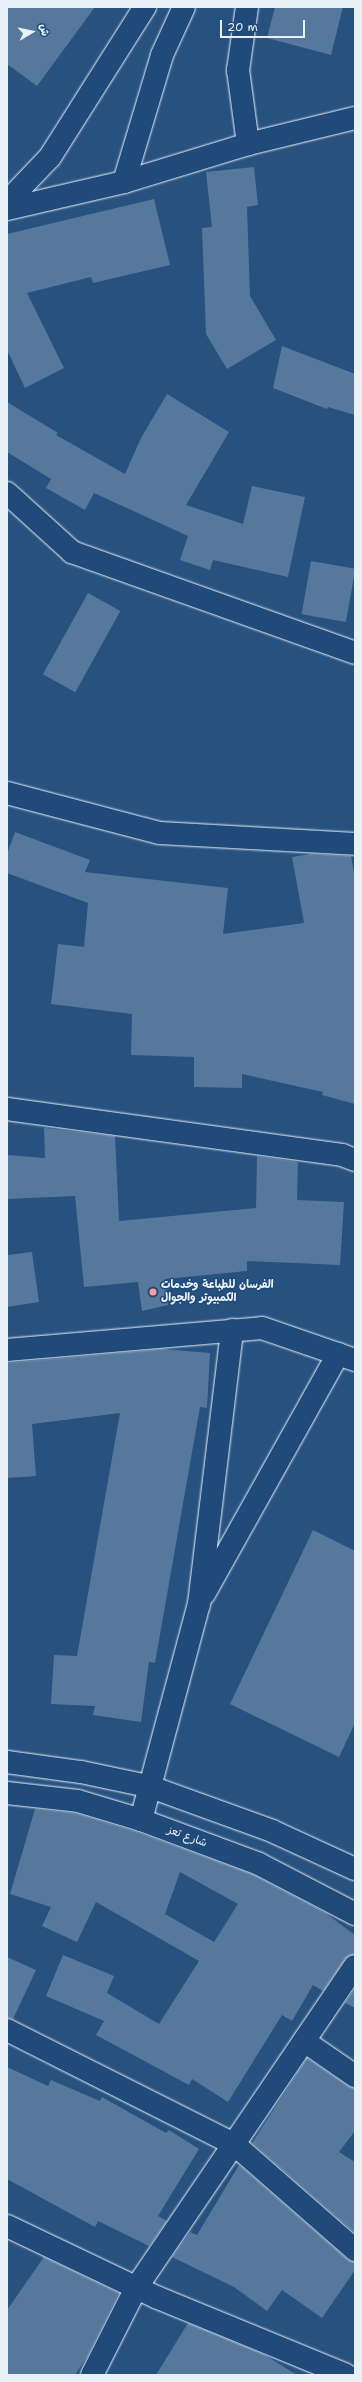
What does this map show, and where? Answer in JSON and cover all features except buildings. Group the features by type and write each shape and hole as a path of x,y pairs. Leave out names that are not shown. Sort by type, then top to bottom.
{"street":[{"path":"7,202 50,157 145,7"},
{"path":"124,182 162,55 184,7"},
{"path":"247,7 238,70 248,144"},
{"path":"7,209 124,182 248,144 355,118"},
{"path":"7,493 72,552 355,653"},
{"path":"7,793 160,833 355,844"},
{"path":"7,1109 342,1156 355,1160"},
{"path":"7,1350 262,1328 347,1357 199,1604"},
{"path":"141,1820 148,1786 199,1604 232,1330"},
{"path":"7,1762 81,1772 148,1786 272,1831 355,1869"},
{"name":"شارع تعز","path":"7,1793 78,1801 141,1820 259,1864 355,1914"},
{"path":"92,2375 136,2288 355,1966"},
{"path":"7,2030 234,2144 355,2250"},
{"path":"304,2041 355,2076"},
{"path":"7,2226 136,2288 346,2375"}],"place":[{"name":"الفرسان للطباعة وخدمات الكمبيوتر والجوال","path":"153,1292"}]}
